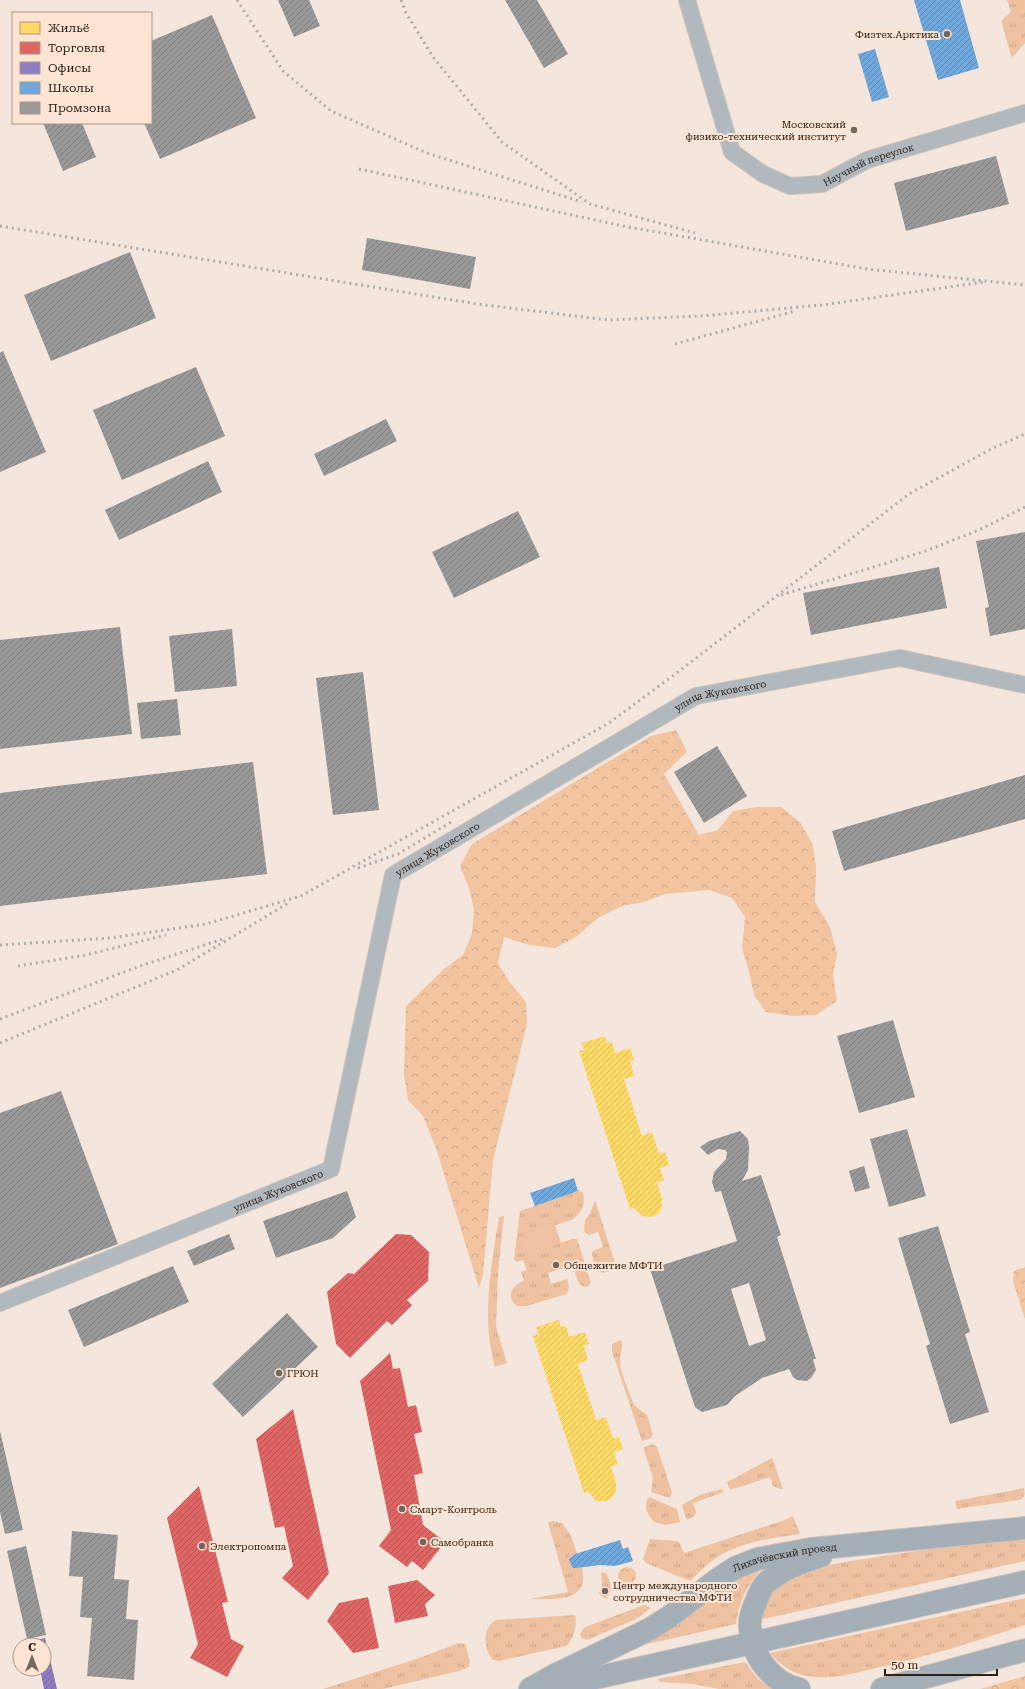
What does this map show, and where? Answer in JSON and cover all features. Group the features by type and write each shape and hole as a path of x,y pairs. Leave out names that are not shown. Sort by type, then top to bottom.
{"main road":[{"name":"Лихачёвский проезд","path":"530,1689 553,1676 650,1629 736,1568 757,1559 784,1553 1025,1528"},
{"path":"799,1689 777,1678 764,1666 752,1643 750,1628 751,1613 757,1597 765,1584 782,1572 804,1562 855,1545"},
{"path":"546,1689 1025,1582"},
{"path":"986,1660 1025,1640"},
{"path":"882,1689 1025,1650"}],"street":[{"name":"Научный переулок","path":"687,0 732,152 763,174 790,186 822,184 867,160 1025,113"},
{"name":"улица Жуковского","path":"0,1303 331,1168 393,875 696,696 900,658 1025,685"}],"green space":[{"path":"1007,0 1025,0 1025,43 1013,57 1011,56 1002,24 1002,20 1011,12"},
{"path":"676,730 687,752 664,774 699,835 718,830 733,811 757,807 781,807 800,822 813,845 816,867 815,902 830,927 837,954 833,975 837,1001 816,1015 792,1016 766,1012 754,995 742,948 745,917 732,898 709,890 665,894 644,902 622,906 598,918 576,937 555,948 529,945 504,937 498,963 510,983 526,1002 527,1024 493,1160 483,1275 479,1288 436,1148 423,1116 408,1100 404,1075 406,1006 444,969 463,955 472,934 474,910 469,888 460,866 472,844 651,736"},
{"path":"578,1190 583,1193 584,1201 582,1209 575,1218 524,1236 530,1253 572,1239 577,1239 591,1283 587,1287 581,1285 577,1279 573,1265 548,1273 551,1284 567,1279 569,1287 567,1294 526,1306 517,1306 513,1303 511,1295 513,1288 524,1281 521,1272 527,1270 523,1260 517,1262 514,1260 520,1211"},
{"path":"595,1200 617,1269 603,1273 596,1270 592,1255 593,1251 603,1247 598,1232 588,1235 584,1231 585,1220 590,1213"},
{"path":"504,1216 498,1272 496,1327 507,1363 495,1367 489,1330 489,1292 499,1217"},
{"path":"555,1225 561,1243 530,1253 524,1236"},
{"path":"1025,1267 1025,1319 1013,1281 1014,1271"},
{"path":"621,1340 620,1365 624,1380 634,1405 647,1415 653,1434 651,1438 642,1441 612,1351 612,1344"},
{"path":"653,1444 657,1447 672,1492 670,1498 651,1492 653,1478 643,1447"},
{"path":"772,1458 783,1489 773,1486 770,1477 730,1490 727,1482"},
{"path":"1024,1488 1024,1496 1018,1500 957,1509 955,1501"},
{"path":"722,1489 724,1492 693,1503 696,1512 695,1516 687,1520 682,1506 683,1504 702,1494"},
{"path":"649,1497 677,1509 680,1522 665,1525 654,1522 646,1507"},
{"path":"793,1516 800,1534 778,1537 735,1548 713,1560 690,1581 646,1563 643,1559 650,1539 677,1541 680,1543 684,1553 785,1520"},
{"path":"553,1521 562,1523 571,1536 577,1553 571,1556 570,1563 573,1568 582,1568 583,1579 581,1588 568,1597 530,1599 568,1592 548,1523"},
{"path":"1025,1535 1025,1561 763,1619 768,1600 775,1590 785,1581 812,1569 848,1561"},
{"path":"765,1566 753,1579 745,1592 736,1624 639,1646 723,1584"},
{"path":"627,1567 633,1570 636,1576 633,1582 627,1585 621,1582 618,1576 621,1570"},
{"path":"601,1572 606,1573 611,1587 610,1593 605,1599 599,1593 602,1586"},
{"path":"1025,1598 1025,1625 930,1655 857,1673 824,1677 802,1675 787,1668 770,1653"},
{"path":"644,1605 651,1608 636,1619 587,1640 581,1638 580,1633 585,1627"},
{"path":"575,1615 576,1623 574,1632 571,1641 566,1646 499,1661 493,1660 487,1650 486,1633 491,1624 496,1620"},
{"path":"459,1643 465,1644 470,1661 469,1667 459,1671 383,1689 323,1689 422,1657"},
{"path":"745,1662 758,1679 772,1689 719,1689 693,1684 660,1682 658,1679"},
{"path":"1025,1676 1025,1689 980,1689"}],"building: Жильё":[{"path":"605,1036 607,1043 612,1042 615,1053 630,1048 634,1060 630,1061 634,1076 624,1079 642,1136 652,1132 659,1154 665,1152 669,1165 660,1168 664,1180 657,1183 662,1199 662,1206 659,1213 653,1217 642,1216 634,1208 630,1209 579,1051 584,1050 582,1043"},
{"path":"559,1320 561,1327 566,1326 569,1337 585,1332 589,1344 584,1346 588,1360 578,1364 596,1420 606,1417 613,1438 619,1437 623,1449 614,1452 618,1464 611,1467 616,1483 616,1490 613,1497 607,1501 596,1501 589,1492 584,1493 533,1336 539,1334 536,1327"}],"building: Торговля":[{"path":"396,1234 411,1235 429,1252 428,1281 407,1300 412,1305 392,1325 387,1321 350,1358 336,1344 327,1292 348,1273 354,1274"},
{"path":"390,1353 393,1369 400,1368 408,1407 416,1405 422,1432 414,1434 423,1473 414,1475 423,1525 445,1542 423,1570 412,1561 407,1567 379,1546 391,1530 360,1381"},
{"path":"293,1409 329,1573 308,1600 282,1578 293,1566 284,1526 275,1528 256,1439"},
{"path":"199,1486 228,1602 222,1603 231,1639 244,1646 227,1677 190,1658 198,1644 167,1518"},
{"path":"417,1580 435,1595 425,1604 428,1616 395,1623 388,1586"},
{"path":"368,1597 379,1648 353,1653 327,1621 339,1603"}],"building: Офисы":[{"path":"52,1668 57,1689 44,1689 42,1677 52,1677"}],"building: Школы":[{"name":"Физтех.Арктика","path":"914,0 960,0 979,68 938,80"},
{"path":"875,49 889,97 872,102 858,54"},
{"path":"574,1178 578,1191 535,1206 530,1193"},
{"path":"620,1540 623,1549 628,1547 633,1561 615,1566 600,1565 577,1568 573,1568 570,1563 569,1559 575,1554"}],"building: Промзона":[{"path":"278,0 309,0 320,26 294,37"},
{"path":"505,0 537,0 568,54 544,68"},
{"path":"212,15 256,118 160,159 144,124 152,124 152,41"},
{"path":"43,124 82,124 96,157 63,171"},
{"path":"996,156 1009,204 906,231 894,183"},
{"path":"367,238 476,257 470,289 362,270"},
{"path":"130,252 156,318 51,361 24,295"},
{"path":"3,351 46,452 0,472 0,353"},
{"path":"196,367 225,436 122,480 93,410"},
{"path":"386,419 397,441 324,476 314,454"},
{"path":"208,461 222,492 119,540 105,510"},
{"path":"518,511 540,557 454,598 432,552"},
{"path":"1025,532 1025,629 990,636 985,608 989,607 976,541"},
{"path":"939,567 947,608 811,635 803,593"},
{"path":"120,627 132,734 0,749 0,640"},
{"path":"232,629 237,686 175,692 169,636"},
{"path":"363,672 379,810 333,815 316,678"},
{"path":"177,699 181,735 141,739 137,703"},
{"path":"717,746 747,796 704,823 674,772"},
{"path":"253,762 267,874 0,906 0,793"},
{"path":"1025,775 1025,819 844,871 832,831"},
{"path":"893,1020 915,1097 859,1113 837,1036"},
{"path":"61,1091 118,1244 0,1288 0,1113"},
{"path":"907,1129 926,1196 889,1207 870,1139"},
{"path":"740,1131 748,1139 748,1170 742,1181 761,1175 781,1235 777,1237 816,1359 813,1359 816,1370 807,1381 797,1380 793,1377 789,1369 762,1378 735,1396 727,1405 702,1412 695,1407 650,1269 737,1241 721,1191 715,1192 712,1182 714,1172 726,1159 727,1152 725,1150 718,1149 708,1155 700,1147 709,1141","holes":["749,1283 766,1340 749,1346 731,1289"]},
{"path":"864,1166 870,1188 855,1192 849,1171"},
{"path":"347,1191 356,1217 333,1238 276,1258 263,1221"},
{"path":"938,1226 970,1332 965,1334 989,1412 950,1424 926,1346 930,1344 898,1238"},
{"path":"229,1234 235,1249 194,1266 187,1251"},
{"path":"173,1266 189,1302 84,1347 68,1310"},
{"path":"287,1313 318,1347 243,1417 212,1384"},
{"path":"0,1431 23,1530 5,1534 0,1512"},
{"path":"72,1531 118,1535 114,1579 129,1580 126,1619 138,1620 134,1680 87,1676 92,1618 80,1617 83,1577 69,1576"},
{"path":"26,1546 46,1635 27,1637 7,1551"}],"railway":[{"path":"237,0 283,71 331,111 427,153 582,202"},
{"path":"401,0 406,13 433,57 502,142 590,204 695,233"},
{"path":"359,169 623,226 867,269 1025,285"},
{"path":"0,226 477,304 608,320 701,316 822,305 984,282"},
{"path":"675,344 795,311"},
{"path":"0,945 111,938 206,924 301,896 609,723 678,672 909,494 993,448 1025,434"},
{"path":"781,595 923,552 979,530 1025,507"},
{"path":"358,868 398,854 453,821"},
{"path":"0,1043 177,970 290,902"},
{"path":"18,966 86,955 166,935"},
{"path":"0,1019 140,966 223,939"}],"place":[{"name":"Физтех.Арктика","path":"947,34"},
{"name":"Московский физико-технический институт","path":"854,130"},
{"name":"Общежитие МФТИ","path":"556,1265"},
{"name":"ГРЮН","path":"279,1373"},
{"name":"Смарт-Контроль","path":"402,1509"},
{"name":"Самобранка","path":"423,1542"},
{"name":"Электропомпа","path":"202,1546"},
{"name":"Центр международного сотрудничества МФТИ","path":"605,1591"}]}
